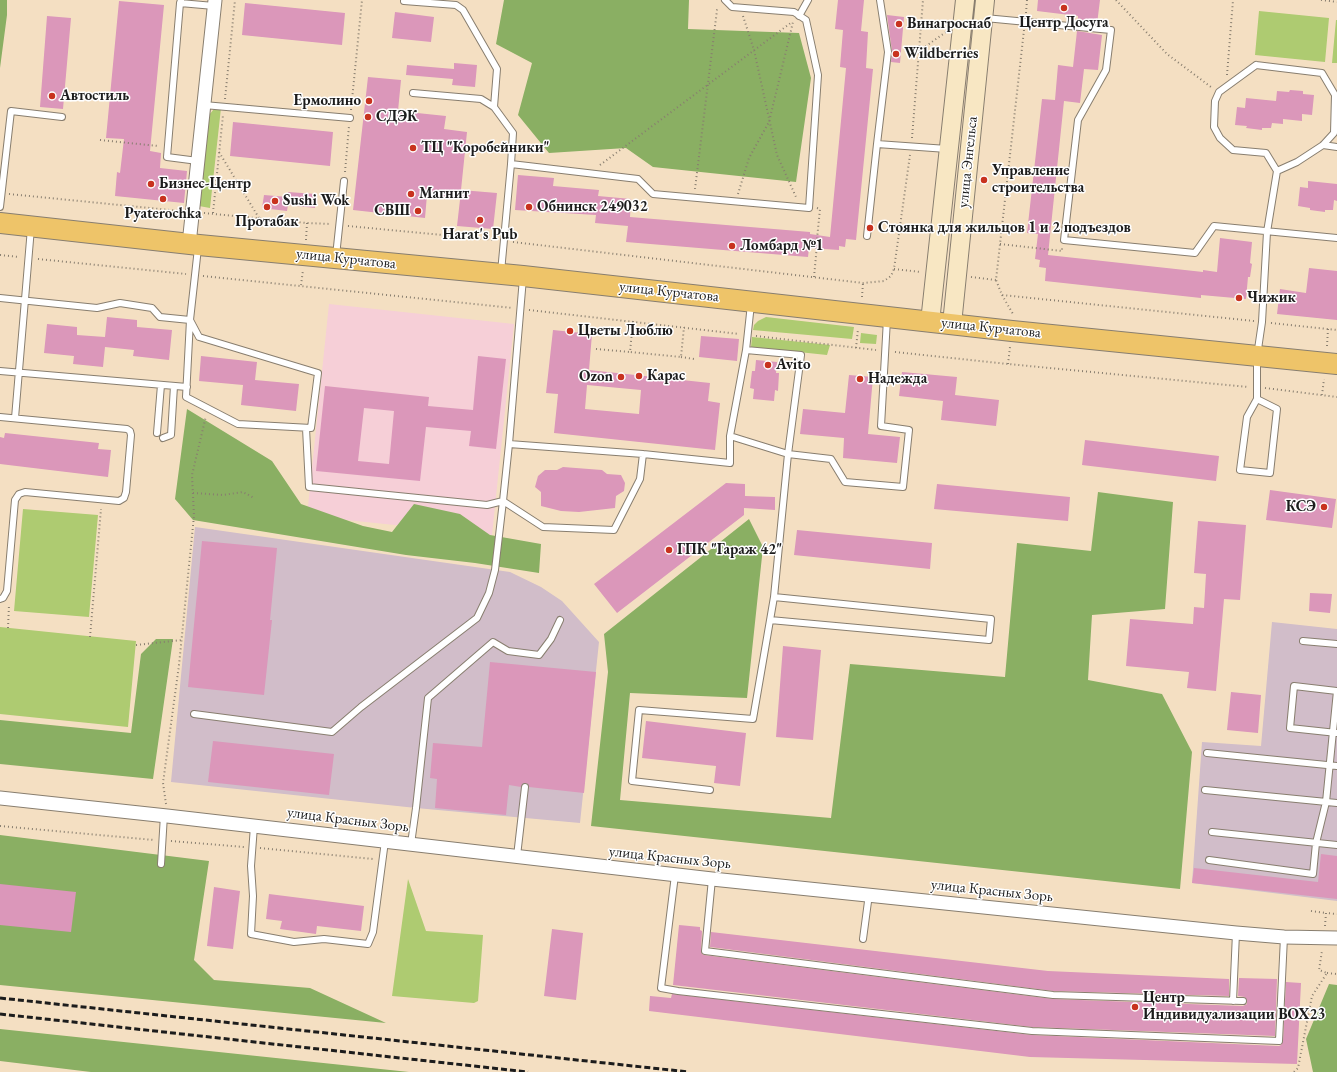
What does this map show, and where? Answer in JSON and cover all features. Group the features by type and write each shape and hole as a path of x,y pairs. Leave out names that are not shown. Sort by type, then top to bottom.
{"main road":[{"name":"улица Энгельса","path":"930,322 964,0"},
{"name":"улица Энгельса","path":"952,324 985,0"},
{"name":"улица Курчатова","path":"0,223 194,244 523,276 930,322 1337,364"}],"street":[{"path":"194,244 192,212 214,3"},
{"name":"улица Красных Зорь","path":"0,798 165,815 712,879 1236,933 1284,937 1337,938"}],"lane":[{"path":"799,16 808,0"},
{"path":"867,236 888,52 880,0"},
{"path":"404,1 456,5 463,10 497,69 494,107"},
{"path":"198,161 167,157 180,2 214,3"},
{"path":"511,164 638,179 653,194 809,208 818,75 806,20 794,12 732,7 723,3"},
{"path":"983,18 1111,30 1106,70 1078,120 1064,240 1195,253 1214,226 1337,238"},
{"path":"1257,399 1277,409 1270,473 1240,470 1247,417 1257,399 1257,356 1262,322 1267,232 1278,171 1266,153 1233,150 1220,138 1214,127 1215,101 1219,92 1256,65 1322,73 1335,95 1334,133 1323,145 1296,162 1278,171"},
{"path":"413,93 481,99 494,107 513,134 501,274"},
{"path":"204,105 350,118"},
{"path":"0,207 11,111 62,117"},
{"path":"878,144 948,149"},
{"path":"1323,145 1337,147"},
{"path":"336,258 344,181"},
{"path":"15,418 32,227"},
{"path":"190,320 199,337 318,373 311,428 238,424 186,397 190,320 195,275 194,244"},
{"path":"194,714 332,732 361,707 477,618 489,593 495,570 509,444 523,276"},
{"path":"0,298 97,308 120,303 152,308 160,317 190,320"},
{"path":"509,444 643,454 730,463 730,436 746,350 751,301"},
{"path":"730,436 788,454 831,459 845,482 903,487 909,430 880,426 887,317"},
{"path":"710,790 632,781 639,710 753,719 774,597 788,454 802,355 746,350"},
{"path":"0,371 187,387"},
{"path":"157,433 161,385"},
{"path":"163,438 170,434 174,386"},
{"path":"0,417 127,429 130,431 131,435 127,485 124,498 119,501 25,492 19,494 15,500 8,591 3,598 0,599"},
{"path":"306,428 309,487 488,505 503,501 543,527 614,530 640,480 643,454"},
{"path":"770,620 988,640 991,619 774,597"},
{"path":"411,844 428,698 493,642 508,652 539,655 551,639 560,620"},
{"path":"1303,641 1337,644"},
{"path":"1209,860 1313,874 1316,843 1326,802 1335,732 1337,691 1294,686 1290,728 1335,732"},
{"path":"1207,753 1337,766"},
{"path":"517,856 524,787"},
{"path":"1205,790 1337,803"},
{"path":"161,864 165,815"},
{"path":"254,826 251,866 251,934 294,942 324,939 368,944 373,932 385,841"},
{"path":"1212,832 1337,845"},
{"path":"675,875 661,988 1024,1030 1279,1041 1284,937"},
{"path":"712,879 705,951 1053,995 1242,1001"},
{"path":"863,939 869,894"},
{"path":"1233,1001 1236,933"}],"path":[{"path":"344,181 362,0"},
{"path":"2,194 504,241 863,283 884,281 892,276 894,269 911,146 923,0"},
{"path":"1116,0 1167,54 1219,92"},
{"path":"1225,88 1233,0"},
{"path":"1321,0 1337,2"},
{"path":"694,198 717,10 723,3"},
{"path":"740,8 754,50 777,155 801,207"},
{"path":"589,173 794,21 769,122 749,158 736,202"},
{"path":"919,51 949,29"},
{"path":"100,140 168,147"},
{"path":"219,151 259,218"},
{"path":"809,208 820,209 817,238"},
{"path":"1000,244 1062,251 1064,240"},
{"path":"814,277 817,245"},
{"path":"0,255 520,309 856,348 1337,397"},
{"path":"862,297 863,283"},
{"path":"1002,295 1014,314"},
{"path":"630,352 633,322"},
{"path":"681,357 684,327"},
{"path":"856,348 858,327"},
{"path":"1008,364 1010,344"},
{"path":"596,349 694,359"},
{"path":"165,815 163,782 182,640 194,516 192,475 203,424 209,409"},
{"path":"193,493 223,495 243,492 254,498"},
{"path":"90,637 102,500"},
{"path":"136,645 182,640"},
{"path":"0,826 383,860"},
{"path":"1311,911 1337,914"},
{"path":"1326,913 1319,970 1337,974"},
{"path":"1294,1072 1298,1068 1312,996 1327,973"}],"shaded area":[{"path":"329,304 514,324 492,535 307,516"},
{"path":"195,527 510,572 541,587 562,601 599,642 580,823 416,808 171,782"},
{"path":"1272,622 1337,629 1337,901 1192,883 1202,742 1261,746"}],"green space":[{"path":"0,0 7,0 7,15 0,68"},
{"path":"504,0 689,0 688,29 799,33 811,78 796,182 653,167 626,148 549,153 518,115 532,63 496,44"},
{"path":"1259,11 1329,18 1325,62 1255,55"},
{"path":"1336,20 1337,63 1332,63"},
{"path":"221,108 210,208 199,206 209,115 214,109"},
{"path":"766,317 854,327 852,339 753,330 754,325 758,321"},
{"path":"861,333 877,335 876,344 860,343"},
{"path":"752,337 830,345 827,355 751,347"},
{"path":"187,409 272,461 301,504 363,526 392,532 414,504 460,514 490,535 541,544 539,573 475,563 406,555 193,520 175,499"},
{"path":"1098,492 1173,502 1165,609 1092,615 1088,680 1162,694 1192,752 1180,889 591,826 608,672 604,634 749,519 763,547 747,698 630,693 620,800 831,818 850,664 1005,677 1017,543 1091,551"},
{"path":"23,509 98,515 89,617 14,611"},
{"path":"0,627 136,641 128,727 0,714"},
{"path":"156,639 173,639 153,779 0,764 0,720 131,733 141,654"},
{"path":"0,835 209,861 194,960 214,980 310,988 386,1023 0,985"},
{"path":"408,879 426,931 483,935 478,1001 474,1003 392,996"},
{"path":"1329,984 1337,985 1337,1072 1313,1072 1306,1039"},
{"path":"0,1029 409,1072 91,1072 0,1061"}],"building":[{"path":"838,0 864,0 861,31 868,32 866,68 873,69 856,240 846,239 845,247 839,246 839,250 809,248 808,257 626,242 628,226 595,223 596,215 515,210 518,175 554,178 553,186 599,190 598,196 631,199 630,217 810,232 810,234 830,237 846,68 840,67 843,30 835,29"},
{"path":"1038,0 1100,0 1097,24 1078,22 1078,16 1037,11"},
{"path":"119,1 164,5 150,151 161,153 160,168 187,171 184,203 115,196 117,172 120,173 124,139 106,138"},
{"path":"245,3 345,13 342,45 242,35"},
{"path":"395,12 434,17 431,42 392,38"},
{"path":"887,15 904,17 900,63 891,62 892,51"},
{"path":"47,16 71,18 63,109 40,107"},
{"path":"1077,31 1102,35 1098,70 1084,69 1080,103 1064,101 1048,255 1203,272 1203,270 1217,272 1220,238 1252,242 1250,263 1252,264 1250,277 1248,277 1246,299 1201,295 1201,298 1045,281 1046,268 1039,267 1040,260 1035,259 1038,234 1027,233 1042,99 1055,100 1058,65 1073,67"},
{"path":"454,63 477,65 475,87 452,85 453,79 406,75 407,65 454,69"},
{"name":"ТЦ \"Коробейники\"","path":"368,77 401,80 398,111 446,116 444,129 467,132 461,190 497,193 493,229 457,226 461,191 460,198 427,195 425,218 353,210"},
{"path":"1290,90 1303,91 1303,94 1314,95 1312,115 1302,114 1302,121 1283,119 1283,124 1272,123 1271,128 1262,128 1262,130 1246,128 1247,126 1235,125 1237,107 1245,108 1246,98 1276,101 1277,91 1289,92"},
{"path":"233,122 333,132 330,166 230,156"},
{"path":"1308,181 1337,184 1337,201 1334,200 1333,210 1325,210 1325,212 1310,210 1310,208 1298,206 1300,187 1308,188"},
{"path":"288,192 316,194 315,208 288,205 287,211 262,208 264,195 288,197"},
{"path":"1309,268 1337,271 1337,320 1277,314 1280,289 1306,293"},
{"path":"107,317 137,320 137,327 172,330 169,360 133,356 134,350 105,347 103,367 73,364 74,356 44,353 47,324 77,327 77,335 105,337"},
{"path":"553,330 592,334 589,370 710,383 708,401 720,403 715,450 554,433 558,394 546,393","holes":["587,385 641,390 639,414 585,409"]},
{"path":"701,336 739,339 737,361 699,357"},
{"path":"201,356 257,362 255,380 299,384 296,411 241,405 243,385 199,381"},
{"path":"478,356 506,359 496,449 469,446 471,431 426,427 420,481 316,471 325,386 429,397 428,406 473,410","holes":["364,408 394,411 389,464 358,461"]},
{"path":"756,360 777,362 776,373 779,373 778,391 775,390 774,401 753,399 754,389 750,388 752,371 755,371"},
{"path":"902,372 957,377 955,395 999,400 996,426 941,420 943,401 899,396"},
{"path":"849,375 873,377 868,434 900,437 897,463 843,458 844,438 800,434 803,409 845,413"},
{"path":"5,433 99,443 98,449 111,450 108,477 0,464 0,437 4,438"},
{"path":"1085,440 1219,456 1216,481 1082,465"},
{"path":"563,467 602,470 607,474 621,475 625,483 624,491 616,496 615,508 579,512 561,511 541,506 541,492 535,487 538,476 545,470 557,470"},
{"name":"ГПК \"Гараж 42\"","path":"726,483 745,484 745,496 775,497 775,510 744,508 744,515 617,613 594,584"},
{"path":"937,484 1070,497 1068,521 934,509"},
{"path":"1270,490 1336,499 1332,528 1266,520"},
{"path":"1198,521 1246,525 1240,600 1224,599 1216,691 1187,688 1189,672 1126,666 1130,619 1193,624 1194,607 1204,608 1206,574 1194,573"},
{"path":"797,530 932,543 930,569 794,555"},
{"path":"202,541 277,548 270,620 272,620 264,695 188,687"},
{"path":"1310,593 1332,594 1330,613 1309,611"},
{"path":"783,646 821,650 813,740 776,737"},
{"path":"490,662 596,672 584,793 529,787 528,784 525,783 522,784 521,787 509,785 506,815 435,808 437,779 430,778 433,743 482,747"},
{"path":"1231,692 1261,695 1258,733 1227,730"},
{"path":"646,721 746,733 740,786 714,783 716,766 642,758"},
{"path":"213,741 334,754 329,795 208,782"},
{"path":"1321,854 1337,856 1337,899 1192,883 1194,868 1318,882"},
{"path":"0,884 76,892 71,932 0,925"},
{"path":"214,887 240,891 233,949 207,946"},
{"path":"269,894 364,906 361,931 317,926 316,934 280,929 282,921 266,919"},
{"path":"679,925 700,927 700,930 702,931 701,951 704,955 1053,999 1243,1006 1247,1004 1247,1001 1245,997 1238,996 1239,978 1277,979 1275,1036 1032,1027 673,985"},
{"path":"552,929 583,933 576,1000 544,996"},
{"path":"711,932 1048,971 1229,979 1229,996 1053,991 710,947"},
{"path":"1286,982 1301,983 1297,1064 1030,1057 649,1011 650,996 671,998 672,994 1032,1035 1279,1046 1283,1041"}],"railway":[{"path":"0,998 689,1072"},
{"path":"0,1014 528,1072"}],"place":[{"name":"Центр Досуга","path":"1064,8"},
{"name":"Винагроснаб","path":"899,24"},
{"name":"Wildberries","path":"896,54"},
{"name":"Автостиль","path":"52,96"},
{"name":"Ермолино","path":"369,101"},
{"name":"СДЭК","path":"368,117"},
{"name":"ТЦ \"Коробейники\"","path":"413,148"},
{"name":"Управление строительства","path":"984,180"},
{"name":"Бизнес-Центр","path":"151,184"},
{"name":"Магнит","path":"411,194"},
{"name":"Pyaterochka","path":"163,199"},
{"name":"Sushi Wok","path":"275,201"},
{"name":"Протабак","path":"267,207"},
{"name":"Обнинск 249032","path":"529,207"},
{"name":"СВШ","path":"418,211"},
{"name":"Harat's Pub","path":"480,220"},
{"name":"Стоянка для жильцов 1 и 2 подъездов","path":"870,228"},
{"name":"Ломбард №1","path":"732,246"},
{"name":"Чижик","path":"1239,298"},
{"name":"Цветы Люблю","path":"570,331"},
{"name":"Avito","path":"768,365"},
{"name":"Карас","path":"639,376"},
{"name":"Ozon","path":"621,377"},
{"name":"Надежда","path":"860,379"},
{"name":"КСЭ","path":"1324,507"},
{"name":"ГПК \"Гараж 42\"","path":"669,550"},
{"name":"Центр Индивидуализации BOX23","path":"1135,1007"}]}
